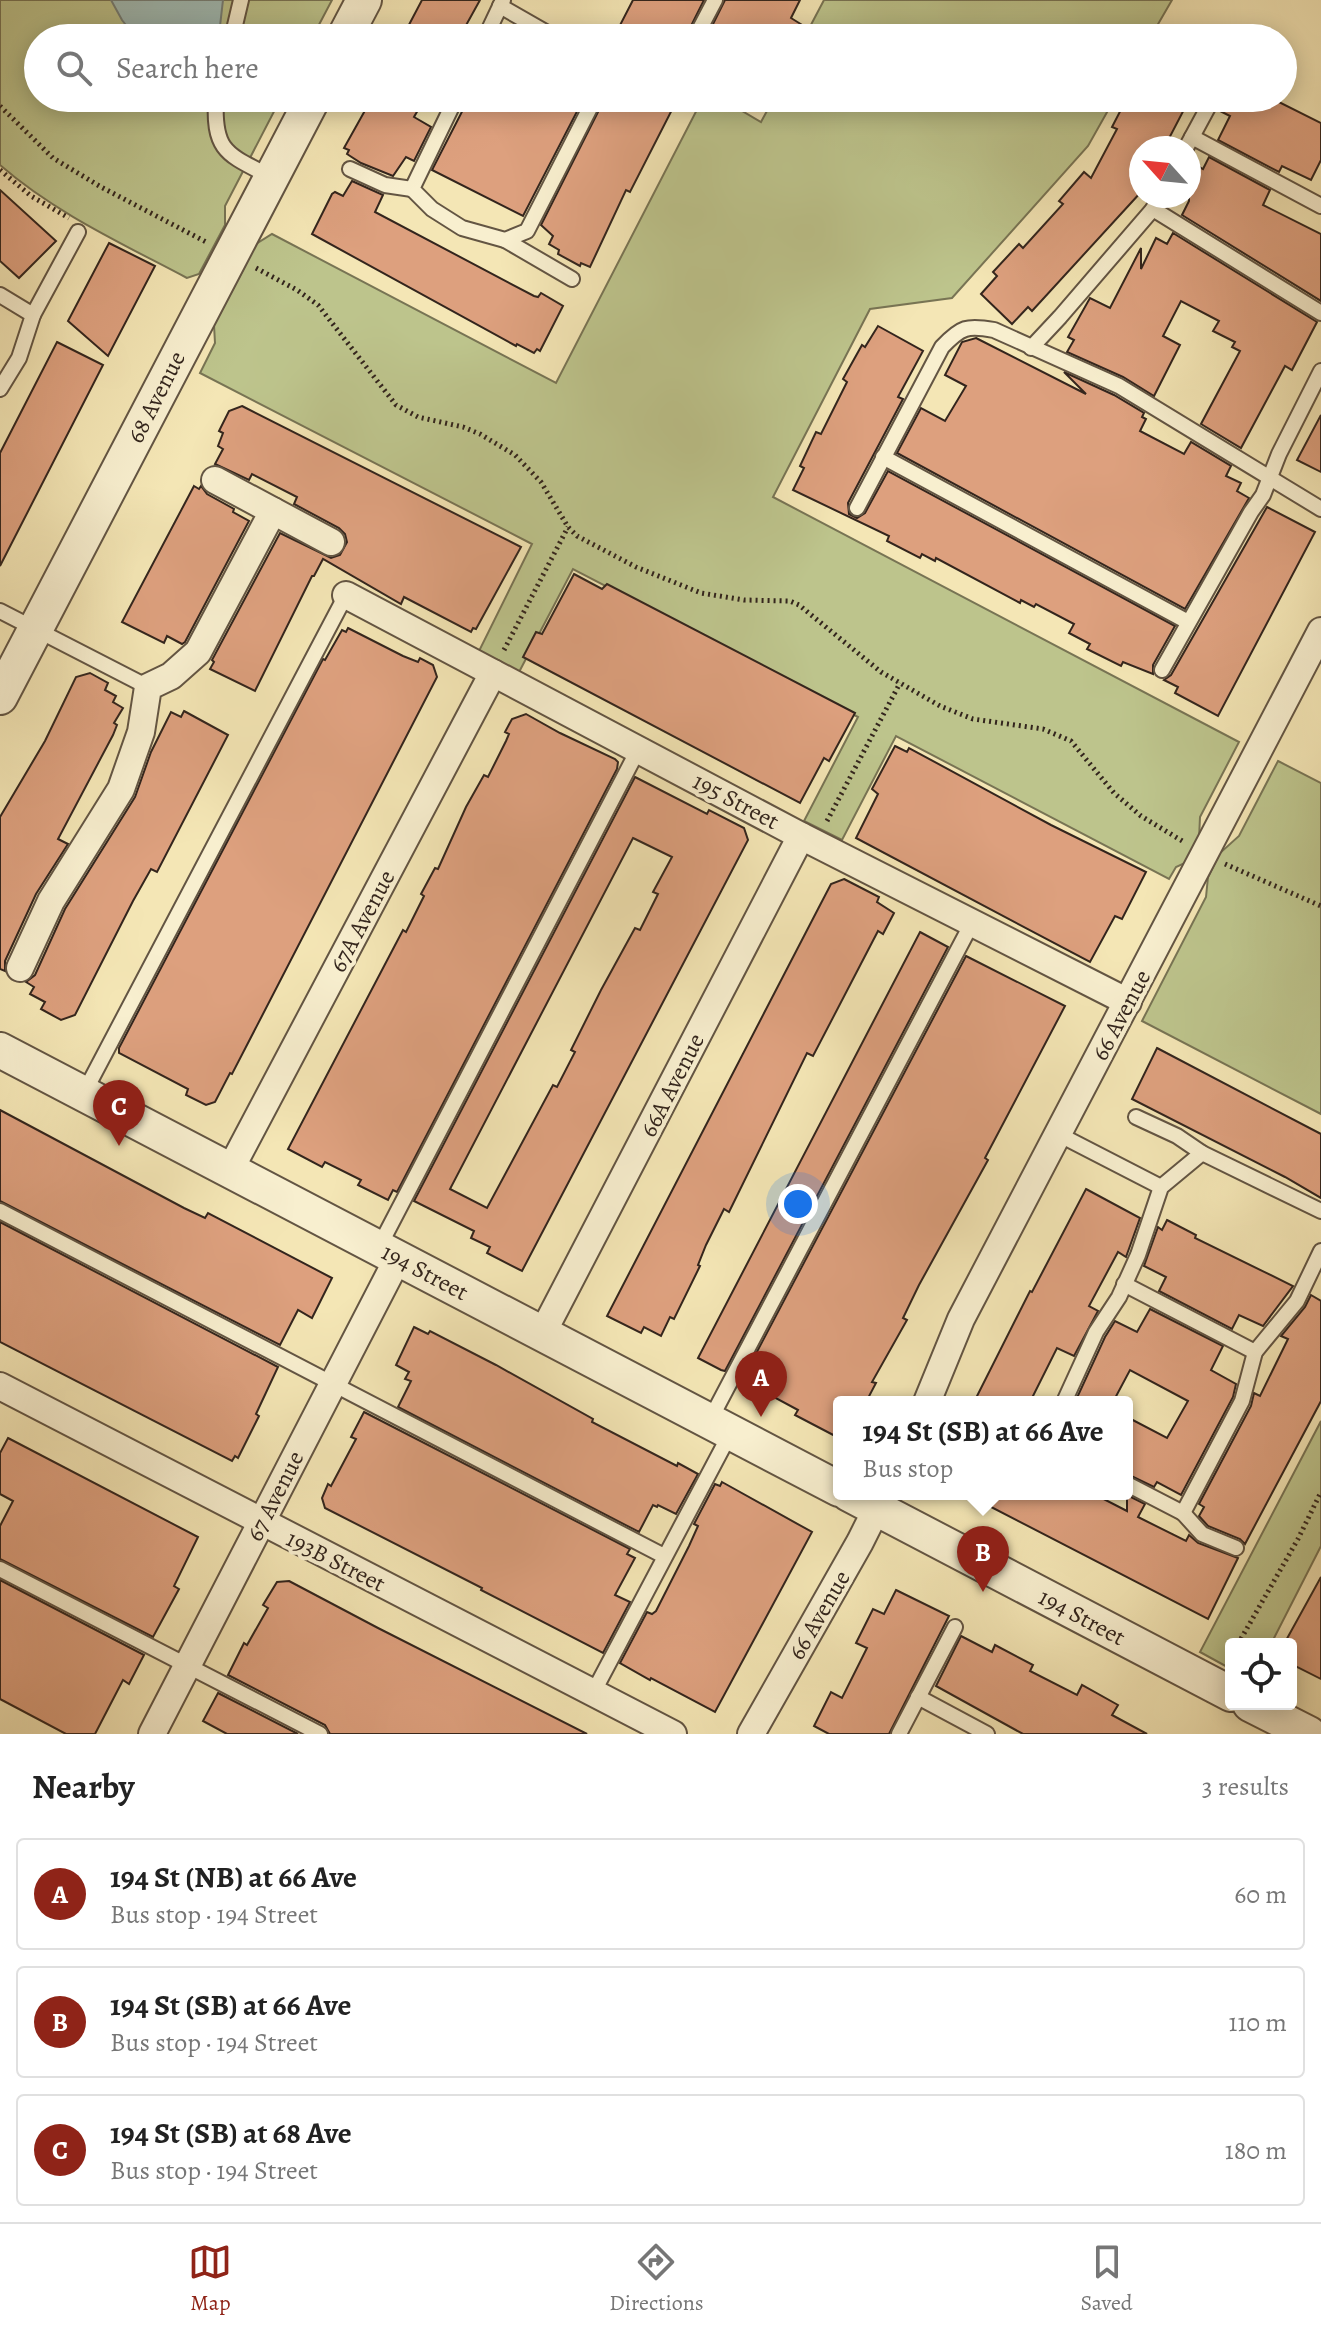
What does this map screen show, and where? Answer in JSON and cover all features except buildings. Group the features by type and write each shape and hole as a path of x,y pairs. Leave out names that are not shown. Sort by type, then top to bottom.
{"street":[{"path":"351,24 364,0"},
{"name":"68 Avenue","path":"0,697 306,112"},
{"path":"215,480 331,542"},
{"path":"20,968 51,901 121,789 141,732 148,687 171,676 198,652 273,511"},
{"name":"195 Street","path":"346,595 496,666 638,750 812,833 972,923 1128,1002"},
{"name":"66 Avenue","path":"929,1396 961,1319 1321,631"},
{"name":"67A Avenue","path":"230,1170 496,666"},
{"name":"66A Avenue","path":"542,1334 812,833"},
{"name":"194 Street","path":"3,1054 833,1486"},
{"name":"67 Avenue","path":"152,1734 333,1383 388,1253"},
{"name":"193B Street","path":"0,1386 673,1734"},
{"name":"66 Avenue","path":"751,1734 869,1500"},
{"name":"194 Street","path":"872,1500 1225,1691"},
{"path":"1262,1710 1309,1734"}],"lane":[{"path":"235,24 241,0"},
{"path":"702,24 715,0"},
{"path":"492,24 502,3 534,24"},
{"path":"215,112 220,144 232,156 271,177"},
{"path":"412,189 449,112"},
{"path":"505,240 527,231 588,112"},
{"path":"1193,136 1206,112"},
{"path":"1201,149 1321,206"},
{"path":"350,169 385,185 412,189 432,209 462,228 505,240 572,279"},
{"path":"1031,348 1152,208"},
{"path":"1166,208 1321,313"},
{"path":"0,389 19,358 33,315 77,227"},
{"path":"0,295 33,315"},
{"path":"857,508 942,347 956,332 973,326 994,330 1119,386 1321,509"},
{"path":"1162,670 1263,495 1279,454 1321,371"},
{"path":"883,457 1188,622"},
{"path":"83,1094 346,595"},
{"path":"0,611 148,687"},
{"path":"388,1253 638,750"},
{"path":"593,1693 664,1556 720,1426 972,923"},
{"path":"1136,1117 1321,1211"},
{"path":"1058,1134 1161,1187"},
{"path":"1067,1396 1096,1332 1124,1284 1161,1187 1202,1153"},
{"path":"0,1211 664,1556"},
{"path":"1183,1513 1242,1401 1255,1352 1297,1301 1321,1251"},
{"path":"1124,1284 1255,1352"},
{"path":"1133,1487 1183,1513 1202,1534 1236,1548"},
{"path":"0,1569 320,1734"},
{"path":"899,1734 955,1627"},
{"path":"918,1697 987,1734"}],"path":[{"path":"0,106 53,158 196,237"},
{"path":"0,170 31,196 77,227"},
{"path":"247,263 318,305 389,399 405,412 472,430 515,455 541,482 568,527 591,543 636,567 701,593 733,599 790,601 799,605 871,665 940,706 964,716 1043,729 1063,736 1079,748 1114,793 1192,847"},
{"path":"496,666 568,527"},
{"path":"812,833 900,683"},
{"path":"1218,861 1321,906"},
{"path":"1241,1638 1321,1492"}],"green space":[{"path":"0,0 332,0 319,24 24,24 24,112 274,112 225,206 225,225 199,274 187,278 114,240 43,198 0,165"},
{"path":"824,0 1172,0 1158,24 811,24"},
{"path":"696,112 744,112 761,122 766,112 1107,112 1088,146 952,298 870,309 773,497 1239,742 1200,817 1199,839 1185,863 1176,867 1169,879 896,736 842,840 804,821 858,717 573,569 518,674 479,651 532,544 200,373 215,343 214,325 256,244 272,234 556,383"},
{"path":"1278,761 1321,783 1321,1114 1142,1021 1206,897 1208,877 1220,853 1239,836"},
{"path":"1321,1421 1321,1546 1274,1638 1225,1638 1225,1666 1200,1652"}],"water":[{"path":"111,0 223,0 220,24 125,24"}],"place":[{"name":"194 St (SB) at 68 Ave","path":"119,1146"},
{"name":"194 St (NB) at 66 Ave","path":"761,1417"},
{"name":"194 St (SB) at 66 Ave","path":"983,1592"}]}
